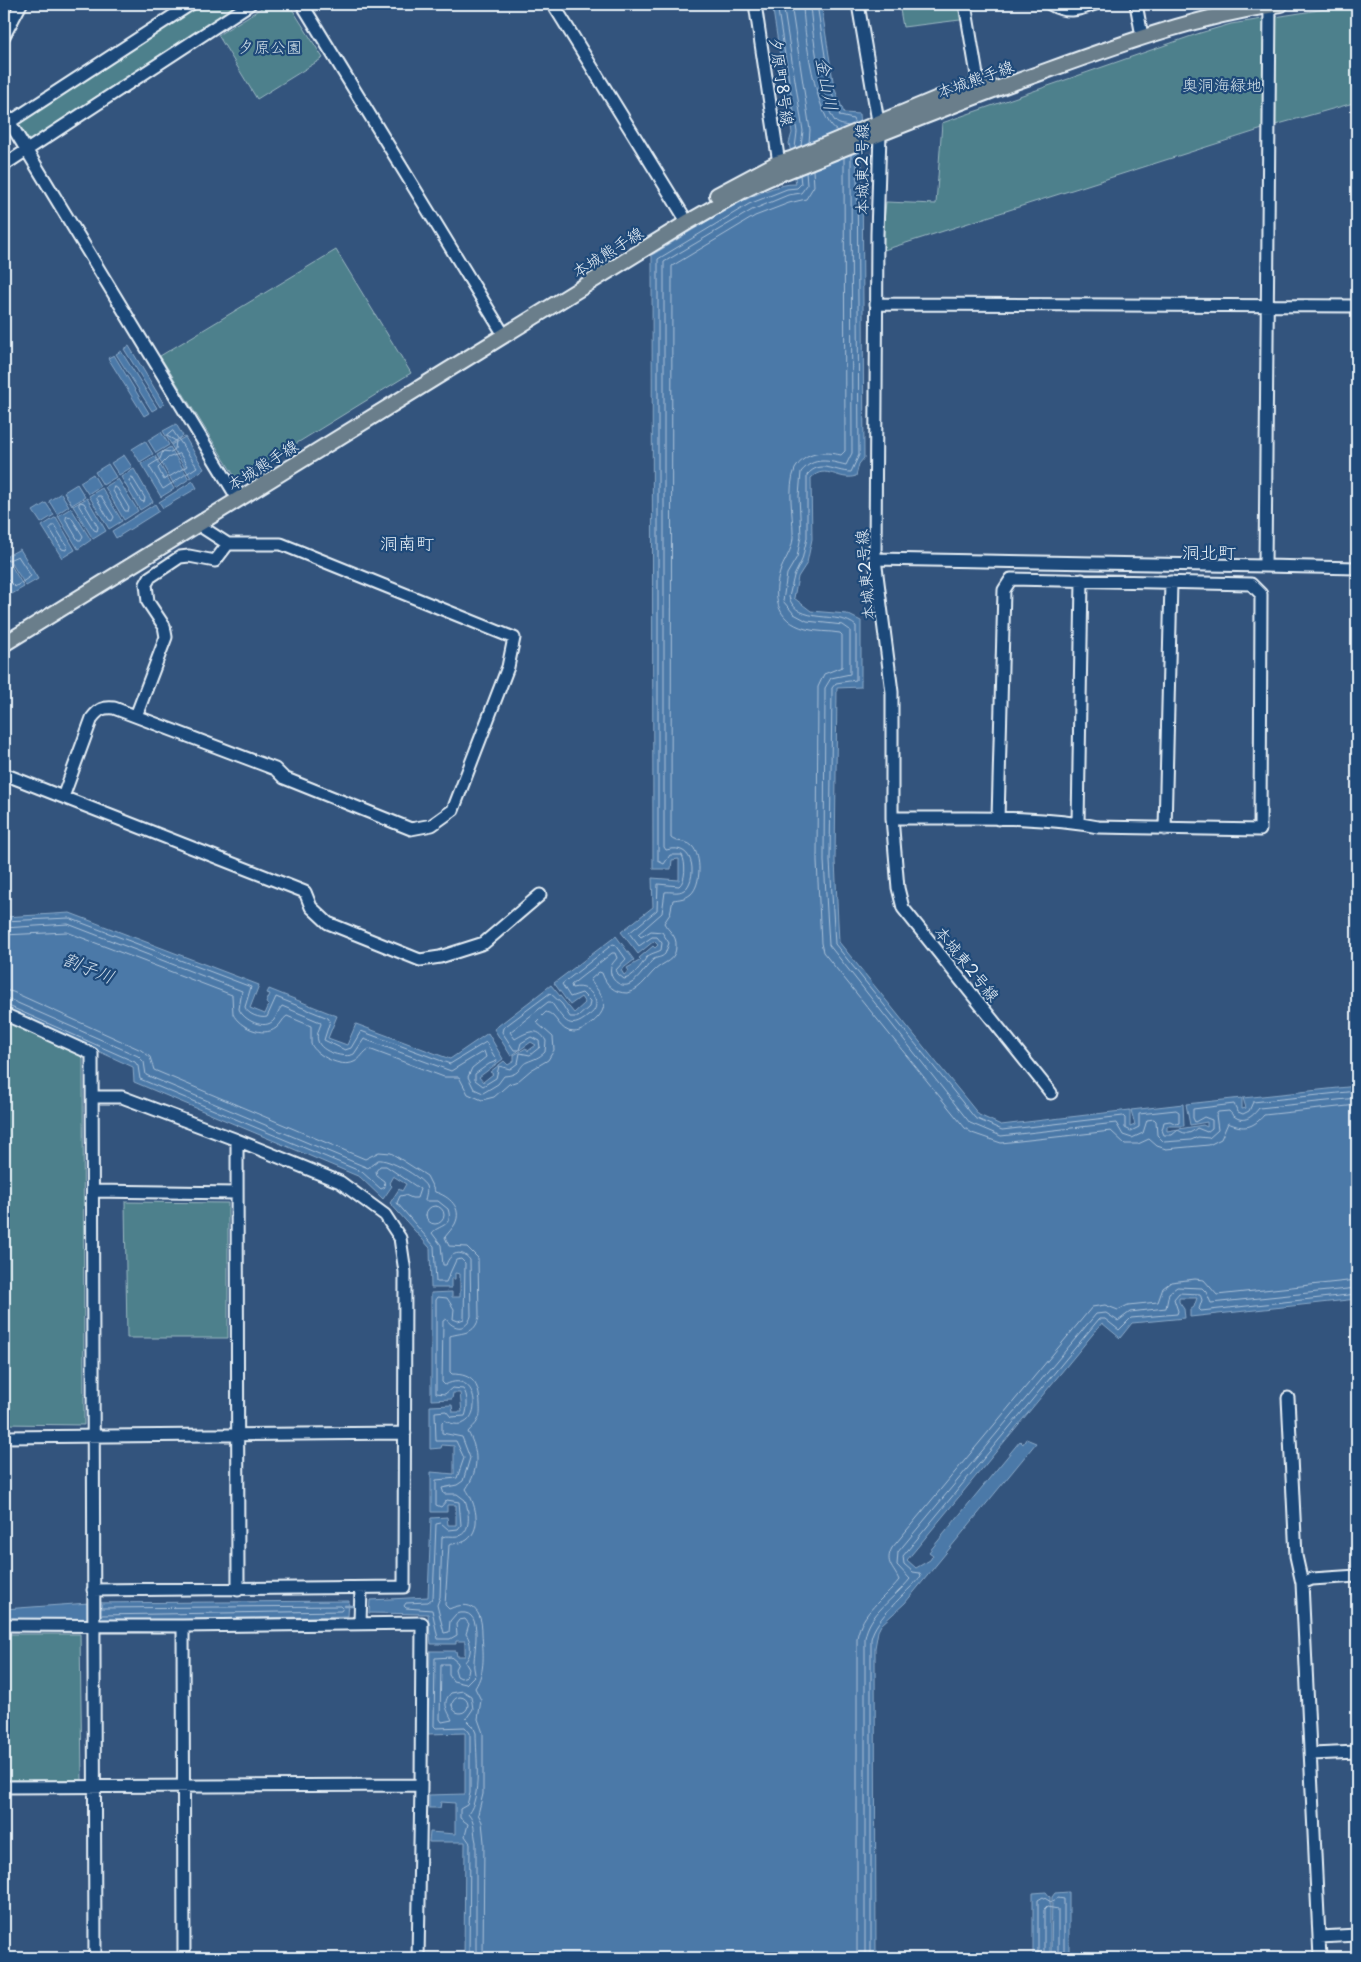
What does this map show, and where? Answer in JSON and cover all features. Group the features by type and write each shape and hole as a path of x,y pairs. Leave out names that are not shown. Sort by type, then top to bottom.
{"main road":[{"name":"本城熊手線","path":"503,332 683,215 786,166 879,128 938,98 979,90 1141,32 1231,4"},
{"name":"本城熊手線","path":"1141,32 1274,4"},
{"name":"本城熊手線","path":"4,635 237,496 503,332 786,166"},
{"name":"本城熊手線","path":"4,644 197,524 237,496"}],"street":[{"path":"4,36 21,4"},
{"path":"191,4 7,118 237,496"},
{"path":"4,165 250,4"},
{"path":"302,4 503,332"},
{"path":"553,4 683,215"},
{"name":"夕原町8号線","path":"756,4 786,166"},
{"name":"本城東2号線","path":"858,4 879,128 875,559 892,692 892,818 898,888 903,908 1051,1093"},
{"path":"965,4 979,90"},
{"path":"1050,4 1063,11 1075,11 1095,4"},
{"path":"1136,4 1141,32"},
{"path":"1265,566 1267,306 1274,4"},
{"path":"876,304 1357,306"},
{"path":"63,797 92,718 99,709 105,707 114,708 136,716 275,769 284,778 411,829 432,825 453,810 508,667 514,638 281,544 228,544 197,524"},
{"path":"136,716 166,637 164,626 148,602 146,584 150,577 180,558 189,556 215,561 228,544"},
{"path":"875,559 1357,568"},
{"path":"892,818 998,819 1078,823 1098,827 1260,830 1261,594 1251,584 1010,579 1004,590 998,819"},
{"path":"1078,823 1082,580"},
{"path":"1165,829 1171,582"},
{"path":"4,774 305,892 311,907 328,923 420,960 440,957 484,942 540,895"},
{"path":"4,1014 92,1054 95,1958"},
{"path":"93,1097 122,1097 237,1140 340,1182 385,1215 400,1238 405,1272 404,1587 238,1590 93,1596"},
{"path":"237,1140 238,1590"},
{"path":"93,1191 236,1193"},
{"path":"1288,1398 1296,1556 1302,1583 1312,1754 1320,1958"},
{"path":"4,1437 405,1433"},
{"path":"1302,1583 1312,1579 1357,1576"},
{"path":"360,1623 361,1588"},
{"path":"4,1626 422,1623 418,1958"},
{"path":"183,1626 185,1786 184,1958"},
{"path":"1312,1754 1357,1752"},
{"path":"4,1788 421,1785"},
{"path":"1320,1937 1357,1935"}],"green space":[{"path":"4,4 14,4 4,24"},
{"path":"200,4 244,4 30,142 28,141 18,122"},
{"name":"夕原公園","path":"268,4 289,4 323,58 257,99 218,35"},
{"path":"899,4 961,4 963,18 960,20 903,27"},
{"name":"奥洞海緑地","path":"1357,4 1357,102 1275,125 881,251 886,202 936,204 942,123 1200,33 1231,24"},
{"path":"336,250 411,373 242,477 235,477 160,356"},
{"path":"4,1019 83,1057 84,1425 4,1424"},
{"path":"125,1202 228,1203 228,1338 127,1338"},
{"path":"4,1634 80,1634 82,1780 4,1780"}],"water":[{"path":"772,4 821,4 834,87 844,113 859,114 862,153 864,458 859,464 856,476 844,477 822,472 811,478 812,539 807,563 798,577 794,598 811,611 847,614 861,621 861,687 837,688 835,861 839,942 979,1115 1001,1125 1130,1110 1130,1127 1135,1125 1131,1110 1183,1104 1184,1126 1167,1126 1167,1131 1203,1125 1207,1127 1207,1122 1190,1125 1186,1104 1242,1098 1242,1109 1246,1108 1243,1098 1357,1086 1357,1299 1190,1317 1190,1310 1194,1307 1197,1298 1179,1298 1179,1302 1184,1309 1185,1318 1132,1323 1120,1338 1102,1323 907,1560 916,1568 930,1560 933,1555 929,1552 1020,1441 1023,1444 1026,1439 1036,1443 905,1603 881,1625 878,1631 875,1648 876,1958 464,1958 465,1842 429,1842 430,1832 455,1834 455,1803 441,1802 440,1808 429,1808 429,1795 465,1794 465,1733 428,1734 430,1651 456,1651 457,1656 465,1656 465,1641 456,1641 456,1644 431,1644 428,1614 369,1613 370,1600 428,1597 431,1518 447,1517 448,1525 456,1525 456,1505 447,1505 447,1512 431,1512 431,1472 454,1474 454,1446 442,1445 441,1448 430,1449 430,1406 452,1405 453,1412 462,1412 460,1393 453,1393 452,1399 431,1400 431,1293 452,1292 452,1297 460,1297 460,1274 455,1273 455,1279 451,1279 451,1288 431,1288 430,1248 390,1203 399,1189 402,1191 406,1184 393,1176 389,1183 392,1186 383,1199 360,1177 134,1082 133,1067 4,1008 4,917 70,913 259,985 250,1008 265,1014 269,1005 266,1003 270,994 267,993 269,989 337,1016 328,1038 347,1045 356,1024 450,1059 488,1033 503,1059 479,1077 483,1082 493,1074 490,1072 504,1061 508,1065 514,1061 514,1055 526,1048 528,1051 536,1045 531,1042 511,1056 494,1029 551,985 574,1013 585,1003 581,997 570,1005 554,983 616,936 634,960 621,970 624,975 629,971 627,968 641,960 639,958 653,946 655,948 658,945 654,941 638,954 621,932 653,907 652,878 679,880 679,859 672,860 671,869 653,869 652,255 744,201 781,186 796,184 789,143 792,133"},
{"path":"129,346 164,404 160,407 124,349"},
{"path":"121,351 157,408 152,411 116,354"},
{"path":"114,355 149,413 144,416 108,358"},
{"path":"176,424 183,436 171,444 163,431"},
{"path":"161,432 169,445 156,453 148,440"},
{"path":"185,437 204,469 191,478 171,445"},
{"path":"145,441 153,454 140,462 132,449"},
{"path":"170,447 189,479 176,488 157,455"},
{"path":"124,455 132,467 119,475 111,463"},
{"path":"155,456 174,489 161,497 141,464"},
{"path":"108,464 116,477 103,485 95,472"},
{"path":"134,469 153,502 140,510 121,477"},
{"path":"93,474 100,486 88,494 80,482"},
{"path":"118,479 138,511 124,520 105,487"},
{"path":"193,481 197,488 163,508 159,502"},
{"path":"77,484 85,497 72,505 64,492"},
{"path":"102,488 122,521 109,529 89,496"},
{"path":"61,493 69,506 57,514 49,501"},
{"path":"87,498 106,531 93,539 73,506"},
{"path":"46,503 54,515 41,523 33,511"},
{"path":"155,504 159,511 116,538 112,531"},
{"path":"71,508 91,540 78,549 58,516"},
{"path":"56,517 75,550 62,558 42,526"},
{"path":"20,549 38,579 26,586 7,556"},
{"path":"6,557 24,587 12,594 4,581 4,558"},
{"path":"349,1601 348,1616 112,1621 4,1618 4,1609 89,1603"},
{"path":"1046,1892 1050,1897 1050,1958 1033,1958 1033,1893"},
{"path":"1069,1892 1069,1958 1051,1958 1052,1897 1055,1893"}],"waterway":[{"path":"345,1606 357,1606"}],"district":[{"name":"洞南町","path":"407,542"},
{"name":"洞北町","path":"1209,551"}],"water label":[{"name":"金山川","path":"828,84"},
{"name":"割子川","path":"89,967"}]}
